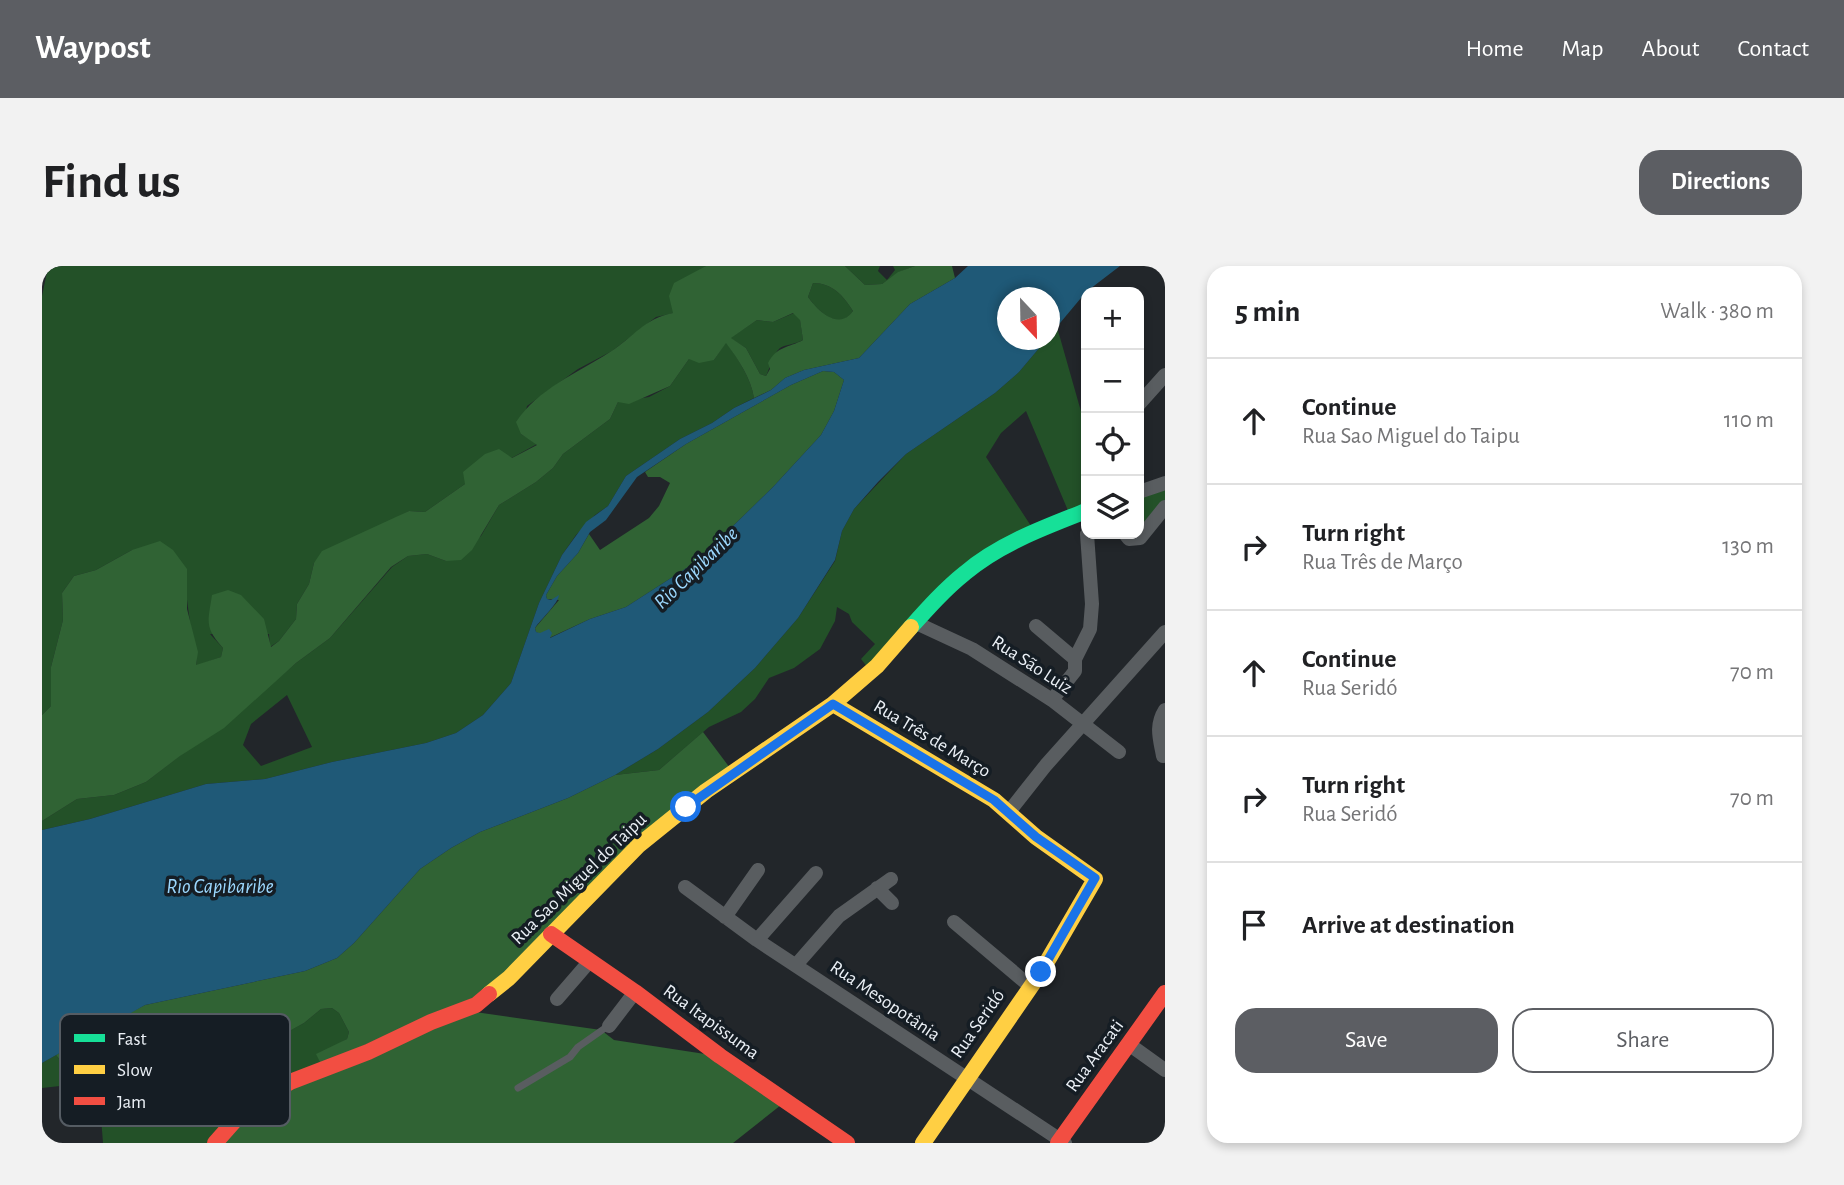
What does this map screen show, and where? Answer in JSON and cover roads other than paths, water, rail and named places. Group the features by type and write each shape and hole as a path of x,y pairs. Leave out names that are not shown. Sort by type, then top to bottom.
{"street":[{"path":"1144,398 1165,375"},
{"path":"1144,490 1165,483"},
{"path":"1144,533 1165,507"},
{"name":"Rua Sao Miguel do Taipu","path":"290,1082 477,1005 509,978 639,845 706,792 833,704 877,666 936,598 982,560 1051,525 1081,518"},
{"path":"1052,700 1075,671 1075,659 1085,642 1092,620 1087,539"},
{"name":"Rua São Luiz","path":"916,623 972,649 1052,700 1119,752"},
{"path":"1036,626 1075,659"},
{"path":"1009,813 1046,765 1165,632"},
{"name":"Rua Três de Março","path":"833,704 994,800 1009,813"},
{"path":"1163,756 1158,729 1165,710"},
{"name":"Rua Seridó","path":"923,1143 1052,956 1095,878 1036,837 1009,813"},
{"path":"725,917 758,870"},
{"path":"757,940 816,873"},
{"path":"796,965 839,916 891,879"},
{"name":"Rua Mesopotânia","path":"685,887 757,940 1061,1142"},
{"path":"877,888 892,904"},
{"path":"954,922 1031,987"},
{"name":"Rua Itapissuma","path":"551,934 635,992 720,1056 847,1143"},
{"path":"557,999 589,962"},
{"path":"609,1026 635,992"},
{"name":"Rua Aracati","path":"1061,1142 1165,993"},
{"path":"1130,1045 1165,1070"},
{"name":"Rua Sao Miguel do Taipu","path":"215,1143 230,1126"}],"lane":[{"path":"518,1088 570,1057 578,1047 609,1026"}],"water":[{"name":"Rio Capibaribe","path":"968,266 1120,266 1093,287 1081,287 1081,298 1060,323 1060,287 997,287 997,350 1038,350 1019,372 995,393 906,454 878,482 854,509 842,531 835,560 798,618 755,668 708,712 658,749 615,775 568,798 480,832 451,848 420,869 354,943 337,958 305,971 145,1005 129,1014 60,1014 60,1053 42,1063 42,830 90,819 206,784 265,779 426,743 456,733 483,715 511,683 539,603 562,555 586,522 608,506 626,476 680,439 771,390 785,378 804,370 859,358 910,304 955,278","holes":["823,371 834,372 844,380 834,411 821,435 773,487 696,562 626,607 590,619 550,638 552,633 549,629 536,632 535,628 558,599 559,595 551,600 547,599 546,595 557,576 578,553 590,532 606,520 637,477 686,444 791,385"]}]}
